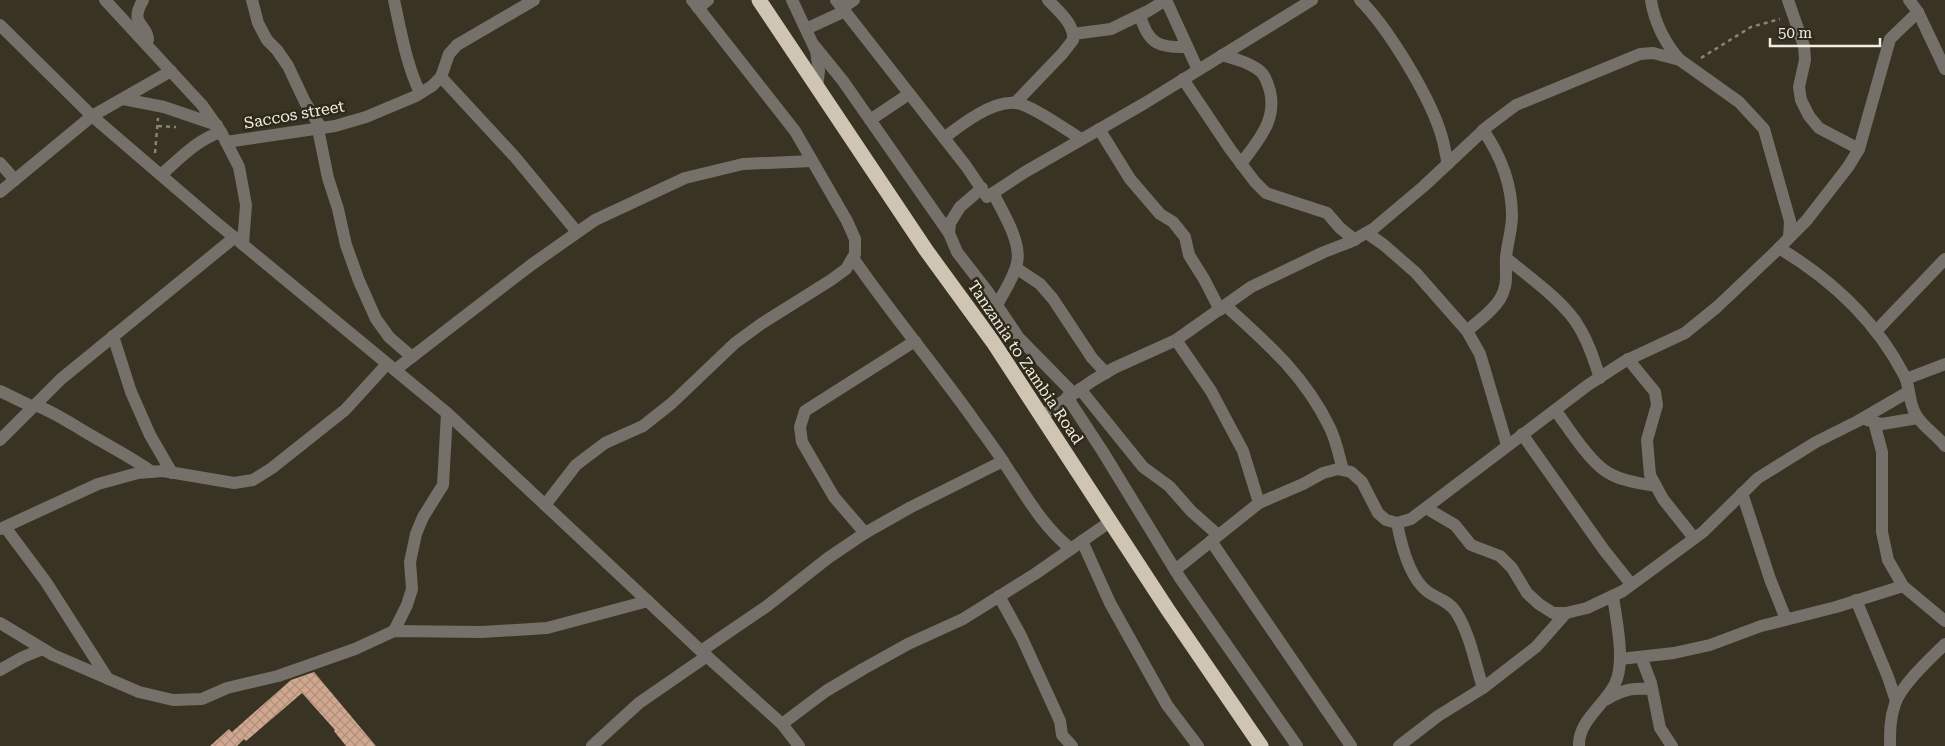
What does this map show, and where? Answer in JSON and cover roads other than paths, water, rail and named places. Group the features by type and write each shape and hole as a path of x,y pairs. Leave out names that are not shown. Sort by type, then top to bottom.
{"highway":[{"name":"Tanzania to Zambia Road","path":"759,0 926,250 993,342 1261,746"}],"street":[{"path":"0,440 61,380 113,336 239,241 246,205 239,166 222,133 202,105 105,0"},
{"path":"143,0 137,9 137,15 148,36 146,45"},
{"path":"252,0 258,23 266,40 277,50 288,66 320,128 328,178 338,209 346,245 376,319 389,337 412,357"},
{"path":"394,0 406,58 420,93"},
{"path":"534,0 458,45 449,54 441,77 515,157 577,232"},
{"path":"792,0 813,44 819,62 817,87"},
{"path":"806,29 841,6 854,0"},
{"path":"1015,103 1062,54 1072,40 1073,34 1066,19 1048,0"},
{"path":"1073,34 1111,28 1140,15 1166,0 1198,70"},
{"path":"948,233 950,223 960,208 1183,80 1312,0"},
{"path":"1360,0 1389,36 1427,101 1443,140 1448,164"},
{"path":"1651,0 1657,23 1673,53 1739,102 1764,129 1790,220 1789,238"},
{"path":"1788,0 1804,46 1806,60 1799,87 1801,100 1809,116 1819,128 1859,149"},
{"path":"1909,0 1918,12 1945,69"},
{"path":"545,505 576,465 606,443 643,426 672,403 734,343 846,269 855,254 855,239 847,221 795,131 699,3"},
{"path":"841,6 987,191 1009,224 1017,248 1018,261 997,305"},
{"path":"1175,570 1258,503 1303,484 1323,473 1338,469 1351,472 1362,482 1378,513 1386,520 1397,523 1411,519 1507,445 1600,378 1628,359 1685,333 1716,308 1806,221 1848,167 1859,149 1890,39 1918,12"},
{"path":"1140,15 1144,27 1156,44 1187,47"},
{"path":"0,25 92,116 239,241 447,413 704,654 782,724 800,746"},
{"path":"813,44 843,81 948,233 957,252 1019,338 1143,467 1169,486 1215,538 1351,746"},
{"path":"1042,416 1073,393 1106,373 1176,340 1251,287 1367,233 1424,186 1484,130 1516,105 1640,54 1653,53 1685,63"},
{"path":"1222,55 1247,64 1261,72 1268,84 1273,104 1266,128 1241,164"},
{"path":"0,192 92,116 171,71"},
{"name":"Saccos street","path":"222,133 335,126 366,117 420,93 441,77"},
{"path":"1183,80 1241,164 1266,193 1327,212 1340,228 1355,240"},
{"path":"870,120 909,94"},
{"path":"123,99 159,106 222,133"},
{"path":"944,138 967,120 1002,104 1015,103 1026,106 1081,138"},
{"path":"1099,129 1130,179 1160,214 1173,222 1185,237 1190,256 1223,308 1271,347 1307,387 1330,427 1343,470"},
{"path":"1467,331 1488,313 1499,300 1507,283 1506,258 1512,217 1509,185 1484,130"},
{"path":"158,172 213,134 222,133"},
{"path":"108,679 46,582 2,528 98,484 138,473 163,471 234,483 253,480 272,468 344,410 391,367 412,357 531,265 595,220 685,178 743,164 812,161"},
{"path":"0,163 15,180"},
{"path":"1367,233 1416,273 1467,331 1480,354 1507,445"},
{"path":"1779,248 1805,264 1840,292 1876,330 1892,353 1907,385 1910,401 1918,418 1945,446"},
{"path":"853,258 875,291 915,340 1003,461 1038,515 1056,537 1071,550"},
{"path":"1506,258 1561,305 1579,325 1591,350 1600,378"},
{"path":"1876,330 1945,259"},
{"path":"1016,268 1040,284 1053,299 1092,358 1106,373"},
{"path":"113,336 132,392 150,435 172,473"},
{"path":"865,533 834,497 802,442 800,427 806,411 915,340"},
{"path":"1176,340 1212,391 1243,450 1252,476 1258,503"},
{"path":"1628,359 1655,392 1657,405 1647,440 1650,475 1663,499 1694,538"},
{"path":"1426,508 1455,525 1471,544 1500,556 1512,568 1527,593 1553,613 1566,613 1587,608 1613,596 1694,538 1758,478 1786,460 1868,420 1907,385 1945,364"},
{"path":"0,391 53,412 86,433 132,457 152,472"},
{"path":"1073,393 1103,452 1175,570 1297,746"},
{"path":"1555,410 1604,470 1621,478 1656,486"},
{"path":"394,631 407,605 412,589 410,562 416,534 423,517 443,485 447,413"},
{"path":"1868,420 1891,423 1918,418"},
{"path":"1868,420 1882,452 1882,532 1888,560 1903,586 1945,621"},
{"path":"1522,434 1604,550 1631,584"},
{"path":"592,746 639,703 828,558 865,533 911,507 1003,461"},
{"path":"1742,493 1770,578 1786,619"},
{"path":"782,724 826,691 863,669 908,644 963,619 1071,550 1111,521"},
{"path":"1397,523 1401,544 1421,586 1448,602 1456,612 1466,633 1483,688"},
{"path":"1082,542 1110,603 1167,705 1198,746"},
{"path":"1620,659 1710,645 1761,626 1903,586"},
{"path":"999,596 1022,636 1060,721 1062,735 1072,746"},
{"path":"1579,746 1579,736 1588,719 1605,700 1616,682 1620,659 1613,596"},
{"path":"1856,600 1888,677 1896,702"},
{"path":"0,623 53,655 138,692 173,700 202,699 228,688 278,676 355,648 394,631 482,632 546,628 648,601"},
{"path":"1399,746 1451,707 1483,688 1536,647 1566,613"},
{"path":"1890,746 1890,722 1896,702 1909,682 1945,644"},
{"path":"0,670 23,657 43,649"},
{"path":"1641,657 1652,689 1660,728 1672,746"},
{"path":"1605,700 1620,692 1634,688 1652,689"}]}
